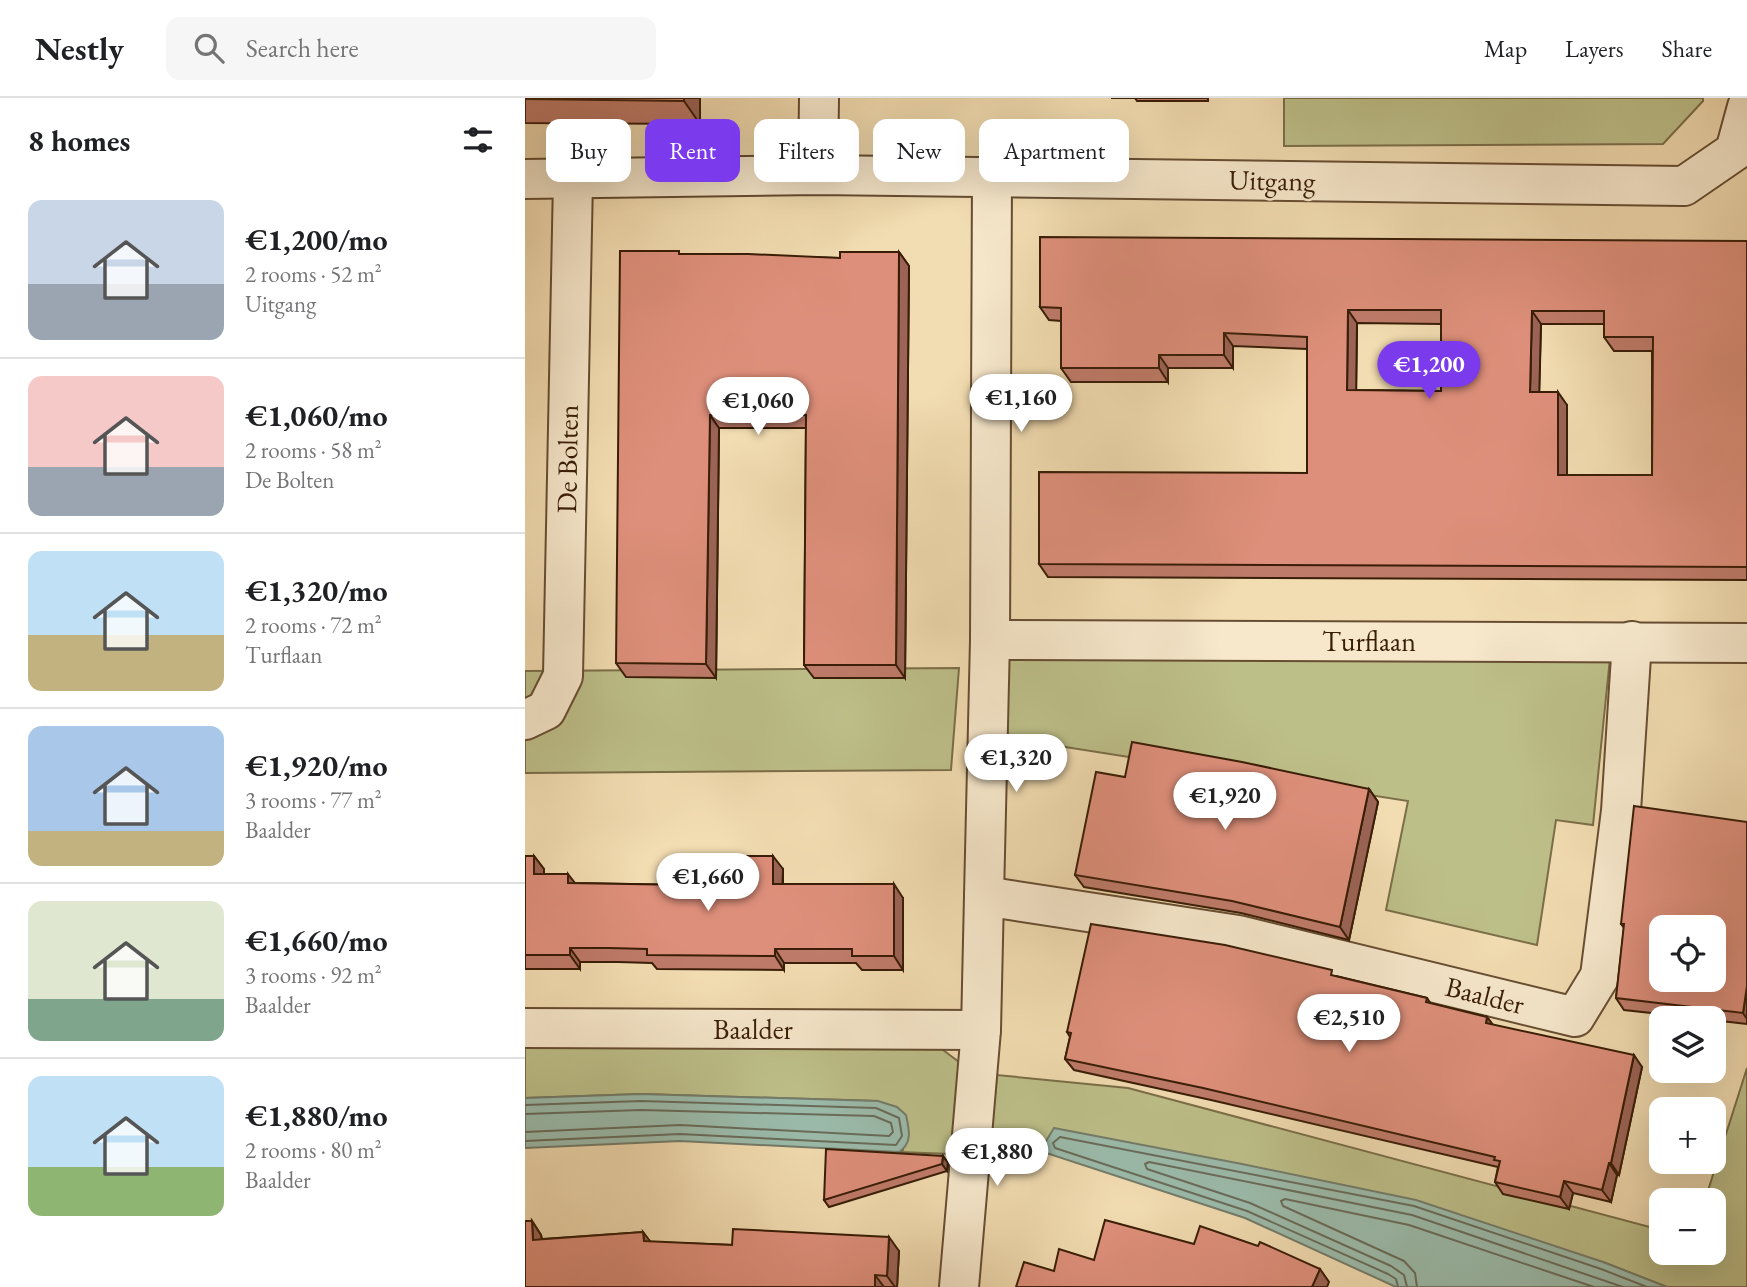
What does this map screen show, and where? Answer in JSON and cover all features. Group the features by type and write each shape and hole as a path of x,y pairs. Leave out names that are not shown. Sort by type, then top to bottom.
{"street":[{"path":"819,98 819,119"},
{"name":"Uitgang","path":"1129,179 1684,186 1735,151 1747,107"},
{"name":"Uitgang","path":"859,175 979,177"},
{"name":"Uitgang","path":"631,179 754,176"},
{"name":"Uitgang","path":"525,179 546,179"},
{"name":"De Bolten","path":"525,720 546,710 563,676 573,182"},
{"path":"959,1287 981,1030 991,640 992,182"},
{"name":"Turflaan","path":"991,640 1747,643"},
{"name":"Baalder","path":"984,896 1238,935 1575,1017 1600,976 1621,811 1632,642"},
{"name":"Baalder","path":"525,1028 981,1030"}],"green space":[{"path":"1284,98 1703,98 1703,101 1663,144 1284,146"},
{"path":"1610,658 1593,825 1556,820 1537,945 1386,910 1408,801 1002,737 1002,659"},
{"path":"959,668 951,770 525,773 525,671"},
{"path":"935,1044 959,1062 951,1154 899,1152 903,1150 878,1101 641,1094 525,1098 525,1046"},
{"path":"1747,1068 1747,1287 1667,1287 1603,1262 1055,1129 1040,1151 990,1146 997,1075 1128,1088 1649,1227 1649,1265 1726,1265 1726,1188 1709,1188 1713,1174 1726,1174 1726,1134"}],"water":[{"path":"641,1094 878,1101 897,1107 906,1115 908,1140 899,1152 680,1141 525,1148 525,1098"},
{"path":"1054,1128 1416,1200 1603,1262 1667,1287 1396,1287 1245,1218 1040,1151"}],"building":[{"path":"684,98 684,101 525,99"},
{"path":"1040,237 1747,241 1747,567 1039,564 1039,472 1307,473 1307,337 1224,333 1224,355 1159,355 1159,368 1061,368 1061,308 1040,307","holes":["1348,310 1441,310 1441,391 1347,390","1532,311 1604,311 1604,337 1653,337 1652,475 1558,475 1558,392 1530,392"]},
{"path":"620,251 840,258 840,252 899,252 896,665 804,665 806,415 710,415 706,664 616,663"},
{"path":"1132,742 1369,789 1340,927 1232,901 1075,875 1096,772 1125,777"},
{"path":"1634,806 1747,822 1747,986 1743,1013 1726,1011 1726,1006 1684,1006 1616,998 1624,924 1621,924"},
{"path":"525,856 534,856 534,874 568,874 568,883 687,885 689,856 773,856 773,884 894,884 894,956 852,956 852,949 775,949 775,956 647,955 647,949 609,948 570,948 570,955 525,955"},
{"path":"1091,924 1225,945 1332,970 1331,975 1427,998 1426,1002 1487,1017 1486,1023 1634,1055 1611,1163 1602,1190 1564,1181 1560,1197 1495,1182 1500,1161 1494,1160 1495,1157 1203,1088 1065,1059 1071,1033 1067,1032"},
{"path":"826,1149 943,1156 942,1164 824,1200"},
{"path":"1105,1220 1194,1244 1200,1226 1258,1246 1260,1242 1320,1269 1312,1287 1016,1287 1024,1262 1054,1271 1059,1249 1094,1260"},
{"path":"525,1221 532,1221 533,1240 643,1232 644,1241 732,1245 733,1229 889,1237 887,1276 875,1275 875,1287 525,1287"}]}
